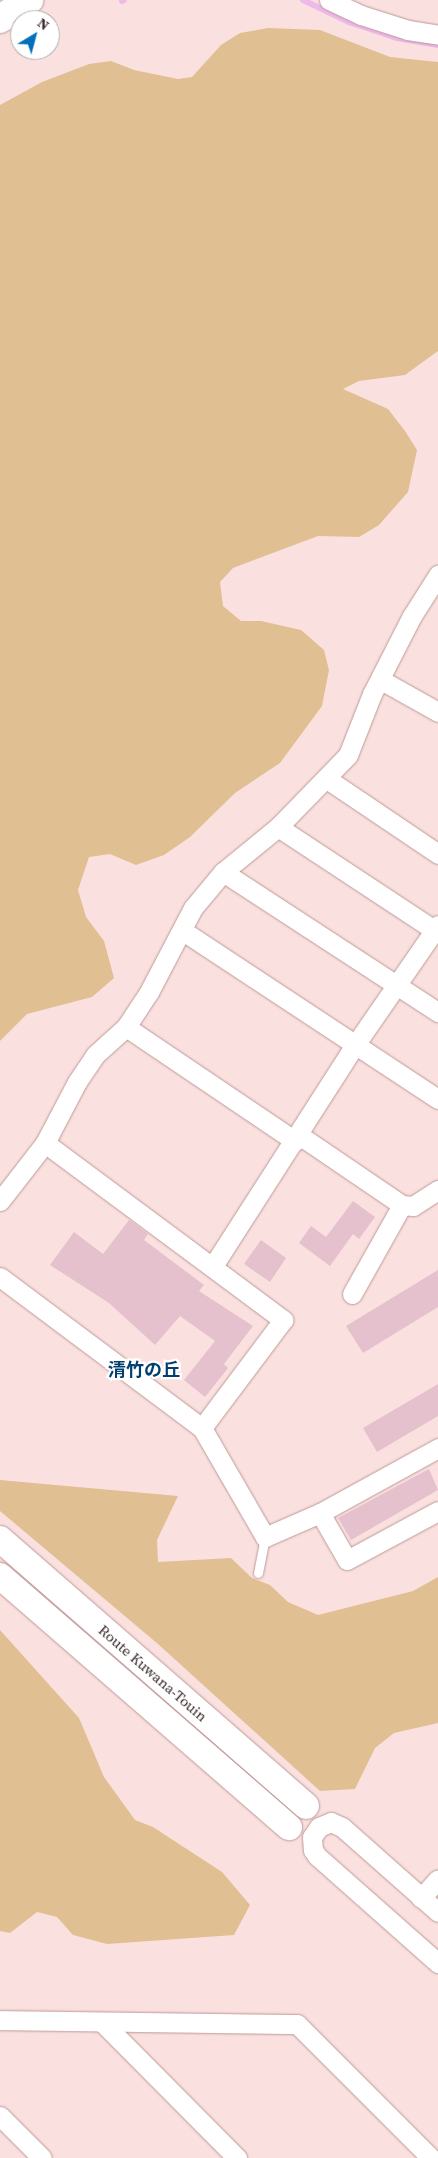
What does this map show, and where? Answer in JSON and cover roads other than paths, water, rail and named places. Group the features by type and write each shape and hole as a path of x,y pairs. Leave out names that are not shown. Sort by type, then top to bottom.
{"highway":[{"path":"0,19 29,0"}],"main road":[{"name":"Route Kuwana-Touin","path":"0,1539 306,1806"},
{"name":"Route Kuwana-Touin","path":"0,1576 289,1827"}],"street":[{"path":"329,0 389,24 438,35"},
{"path":"0,1201 45,1143 95,1055 126,1027 183,931 193,908 223,872 278,827 327,779 348,755 412,616 438,575"},
{"path":"381,680 438,712"},
{"path":"327,779 438,854"},
{"path":"213,1266 355,1045 398,986 436,928 278,827"},
{"path":"223,872 438,1012"},
{"path":"183,931 438,1099"},
{"path":"126,1027 402,1204 413,1206 438,1190"},
{"path":"45,1143 213,1266 283,1320 202,1428"},
{"path":"352,1294 402,1204"},
{"path":"0,1278 202,1428 265,1537 320,1513 438,1448"},
{"path":"320,1513 347,1560 438,1511"},
{"path":"438,1912 342,1827 331,1822 319,1827 312,1836 313,1850 317,1856 438,1963"},
{"path":"421,1898 438,1879"},
{"path":"0,2020 296,2024 431,2158"},
{"path":"102,2022 238,2158"},
{"path":"0,2116 42,2158"}],"lane":[{"path":"258,1574 265,1537"}],"waterway":[{"path":"303,0 349,22 397,38 438,45"}],"district":[{"name":"清竹の丘","path":"144,1370"}]}
